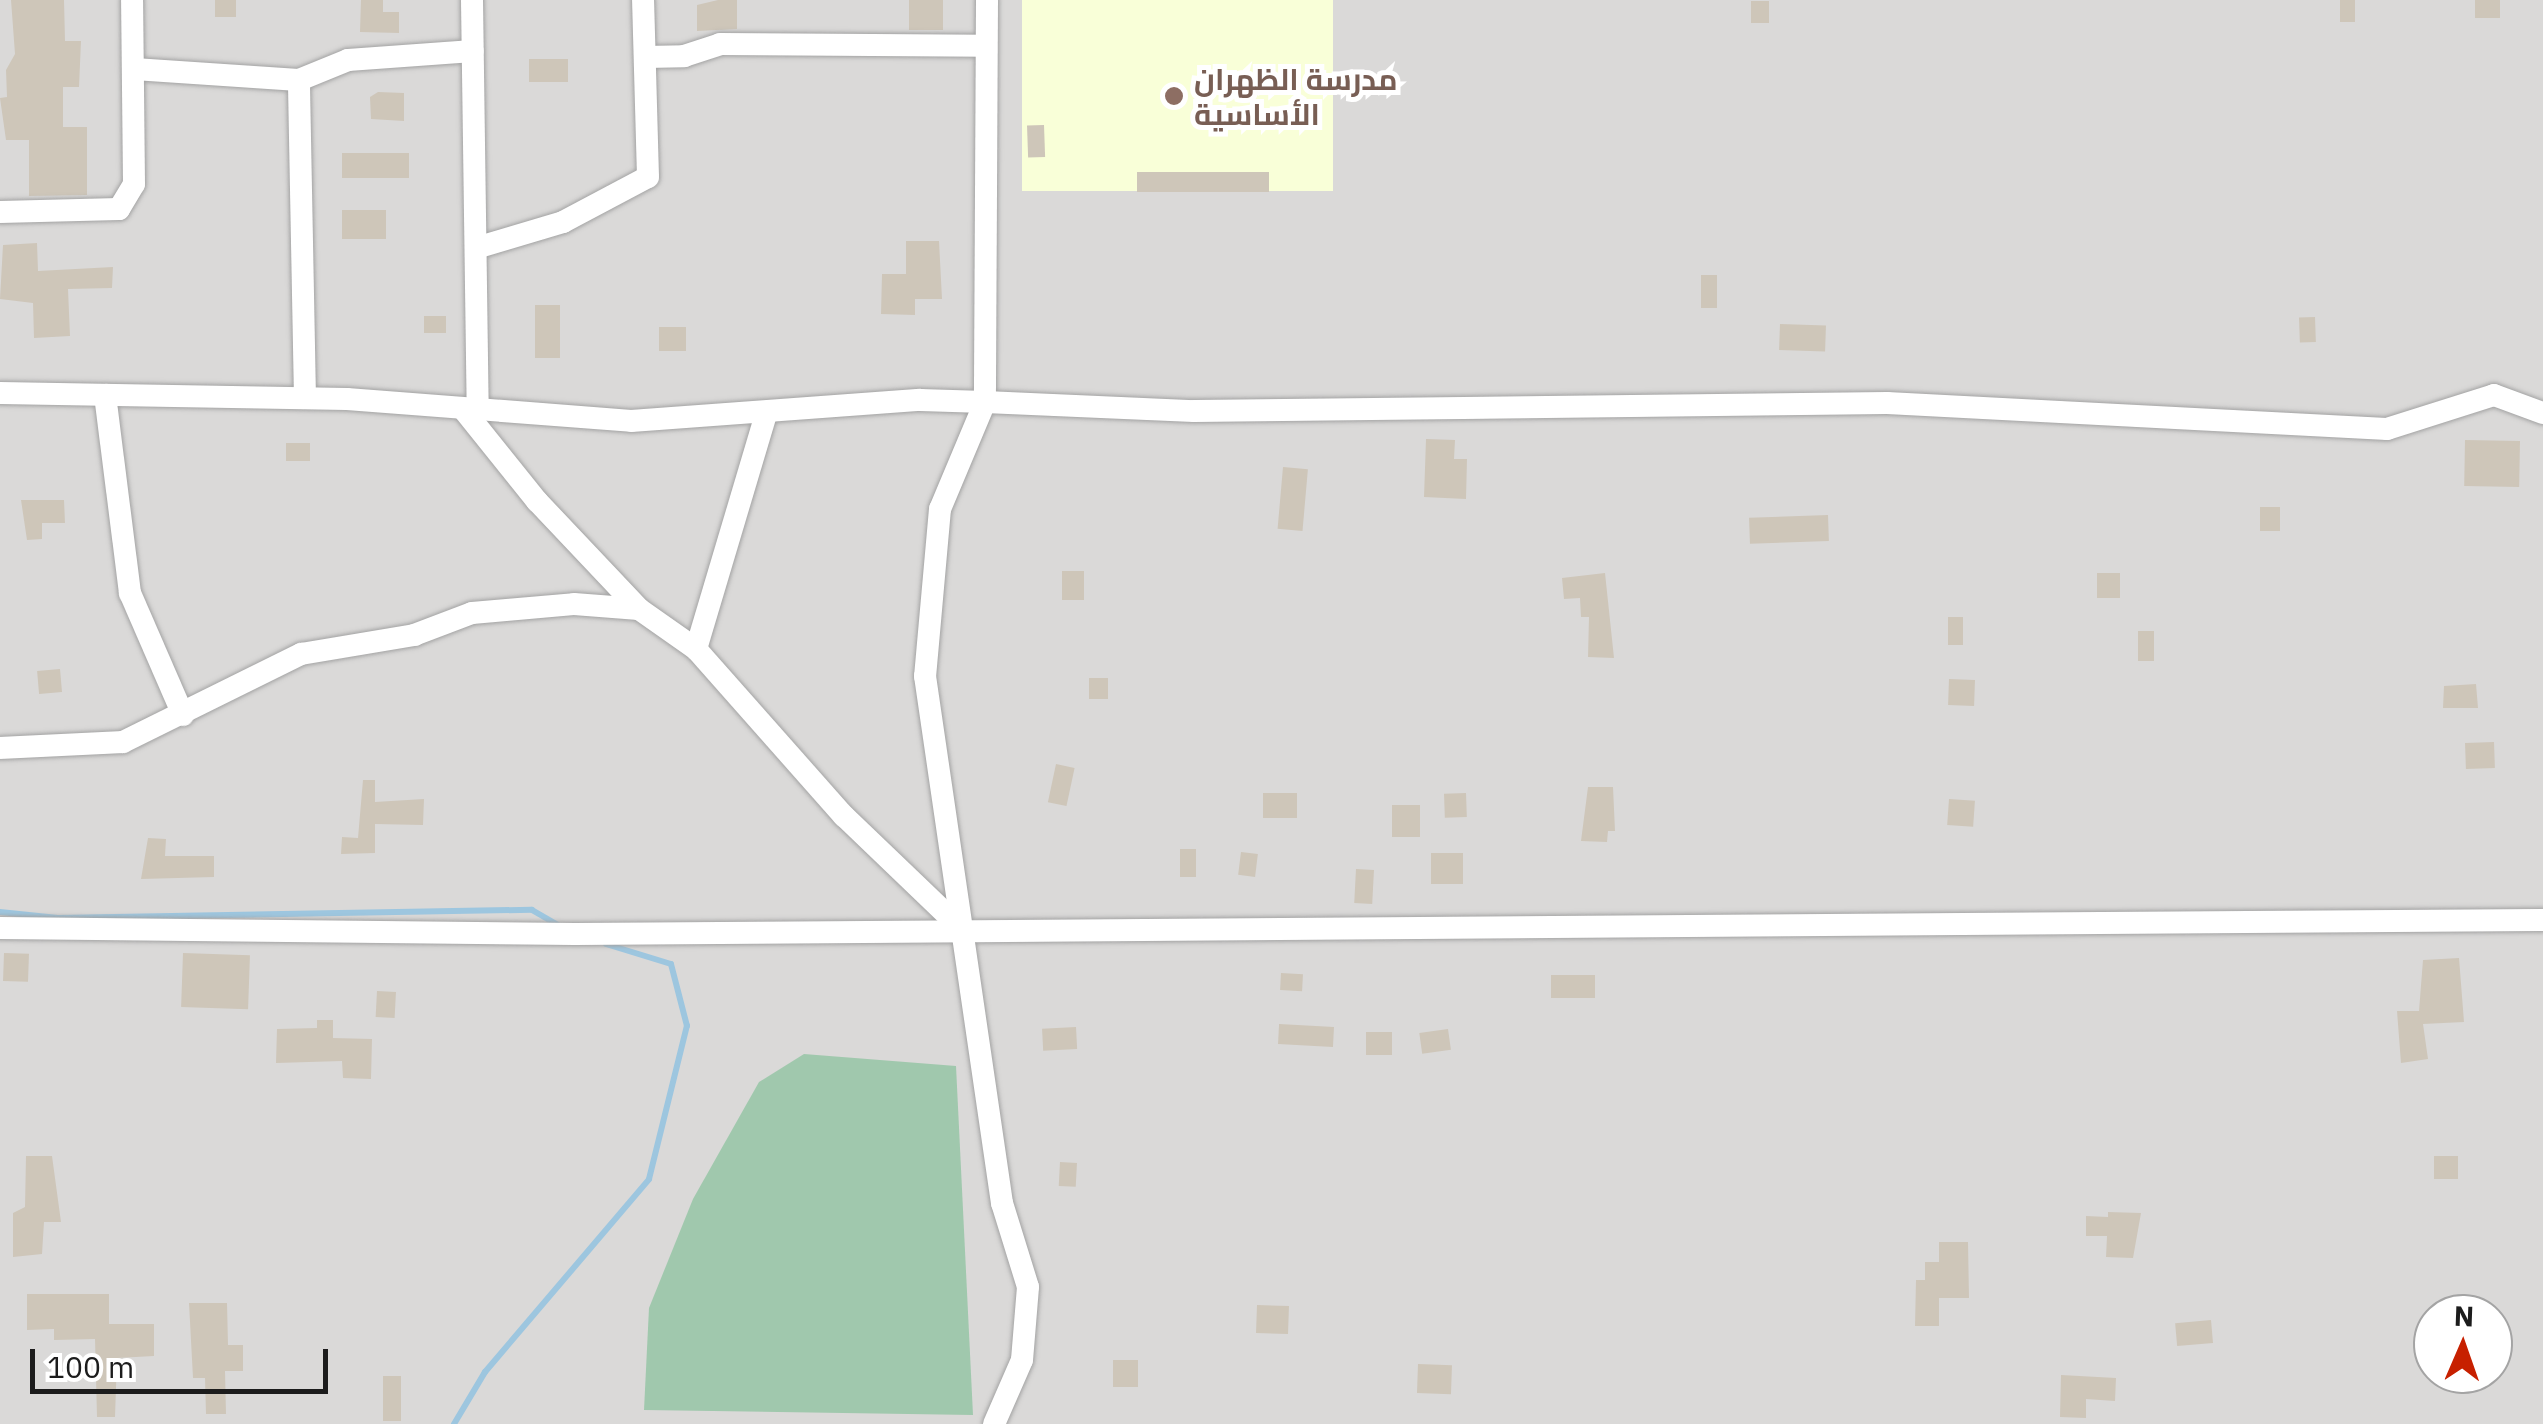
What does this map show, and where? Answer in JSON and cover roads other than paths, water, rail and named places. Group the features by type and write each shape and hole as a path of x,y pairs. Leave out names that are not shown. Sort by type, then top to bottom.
{"street":[{"path":"0,212 119,210 134,184 132,0"},
{"path":"472,0 476,248 471,409 537,500 640,609 696,649 844,816 964,930"},
{"path":"476,248 563,222 648,178 643,0"},
{"path":"987,0 985,402 940,509 924,676 1002,1203 1028,1287 1022,1360 994,1424"},
{"path":"644,57 684,56 720,44 986,46"},
{"path":"134,69 298,80 348,60 473,50"},
{"path":"298,80 305,398"},
{"path":"0,393 305,398 631,421 920,400 1194,411 1887,404 2387,429 2494,395 2543,413"},
{"path":"106,394 130,593 182,715"},
{"path":"696,649 766,414"},
{"path":"0,748 123,742 301,654 414,635 472,613 574,604 640,609"},
{"path":"0,928 575,934 2543,920"}],"waterway":[{"path":"0,912 58,918 532,910 562,927"},
{"path":"454,1424 485,1372 649,1179 687,1026 671,964 606,944"}],"place":[{"name":"مدرسة الظهران الأساسية","path":"1174,96"}]}
